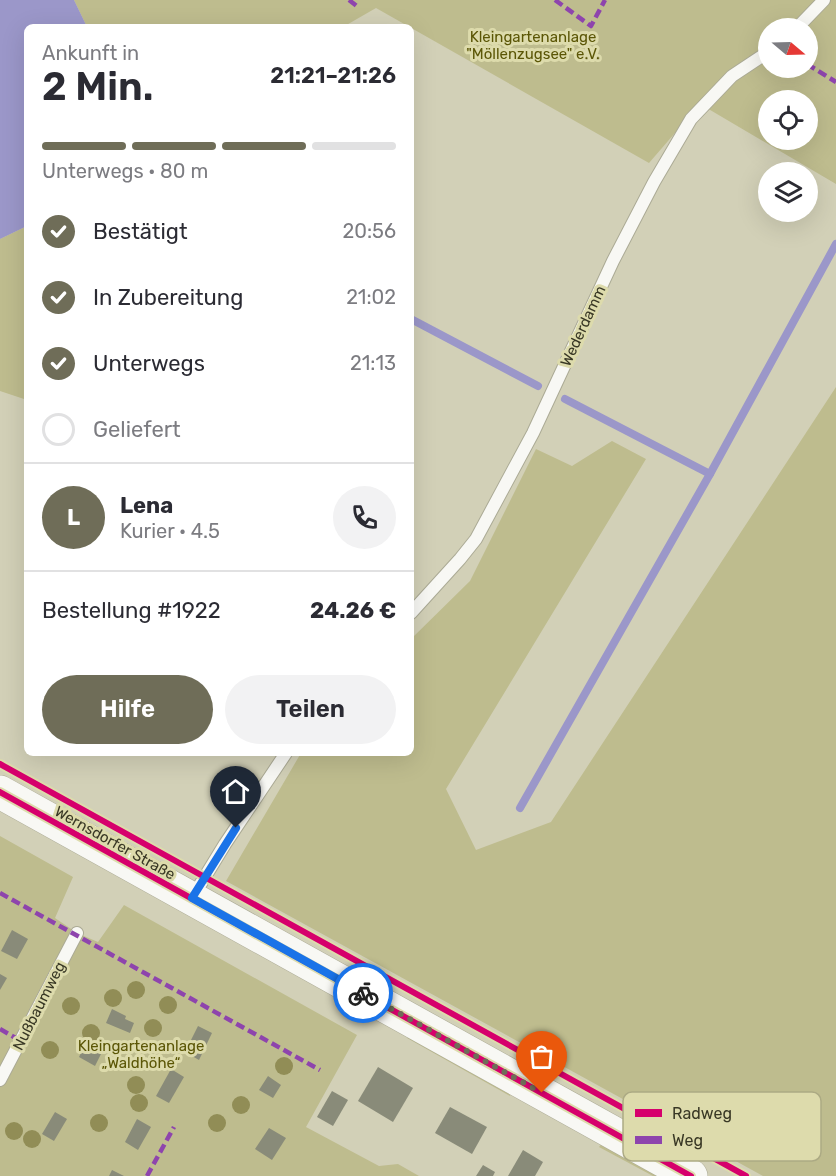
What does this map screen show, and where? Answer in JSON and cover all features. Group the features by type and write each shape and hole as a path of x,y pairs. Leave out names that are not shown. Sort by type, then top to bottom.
{"main road":[{"name":"Wernsdorfer Straße","path":"0,792 623,1138"},
{"name":"Wernsdorfer Straße","path":"664,1161 691,1176"}],"lane":[{"path":"806,18 821,1"},
{"name":"Wederdamm","path":"414,610 476,539 533,432 618,251 654,182 691,119 732,76 758,59"},
{"path":"192,898 284,756"},
{"name":"Nußbaumweg","path":"0,1080 77,933"}],"green space":[{"name":"Kleingartenanlage \"Möllenzugsee\" e.V.","path":"74,0 836,0 836,184 818,173 818,162 799,162 778,150 818,150 818,90 758,90 758,138 700,104 649,163 414,30 414,24 404,24 376,8 348,24 86,24"},
{"path":"24,227 24,399 0,391 0,239"},
{"path":"836,387 836,1176 763,1176 736,1161 821,1161 821,1092 623,1092 623,1099 226,881 299,756 414,756 414,636 470,581 536,449 572,466 612,441 646,459 446,789 476,850 551,822"},
{"name":"Kleingartenanlage „Waldhöhe“","path":"0,836 73,877 55,918 77,933 98,942 124,905 357,1035 306,1127 379,1166 398,1164 419,1176 0,1176"},
{"path":"411,1033 512,1089 510,1096 407,1038"},
{"path":"604,1141 623,1151 623,1160 599,1147"},
{"path":"625,1161 641,1161 668,1176 653,1176"}],"shaded area":[{"path":"0,0 74,0 86,24 24,24 24,227 0,239"}],"building":[{"path":"12,930 28,939 17,959 1,951"},
{"path":"0,974 7,978 0,990"},
{"path":"112,1009 134,1023 130,1033 106,1023"},
{"path":"198,1026 212,1033 199,1060 185,1052"},
{"path":"87,1040 104,1048 95,1066 79,1057"},
{"path":"378,1067 413,1088 393,1122 358,1101"},
{"path":"171,1069 184,1077 169,1103 156,1096"},
{"path":"268,1076 281,1085 273,1098 259,1090"},
{"path":"332,1091 348,1100 333,1126 317,1117"},
{"path":"450,1107 487,1127 472,1154 435,1133"},
{"path":"55,1112 67,1119 54,1141 42,1134"},
{"path":"137,1119 151,1127 138,1150 125,1142"},
{"path":"269,1128 286,1138 272,1160 255,1149"},
{"path":"523,1150 543,1162 535,1176 508,1176"},
{"path":"483,1165 495,1172 493,1176 476,1176"},
{"path":"112,1170 124,1176 109,1176"}],"waterway":[{"path":"520,808 710,474 836,244"},
{"path":"414,321 538,386"},
{"path":"565,399 710,474"}],"marked path":[{"path":"349,0 358,7"},
{"path":"555,0 591,26 605,0"},
{"path":"818,71 836,82"},
{"path":"0,893 320,1070"},
{"path":"0,1029 21,1041"},
{"path":"147,1176 174,1127"}],"cycle path":[{"path":"0,764 623,1108"},
{"path":"0,792 623,1138"},
{"path":"664,1161 691,1176"},
{"path":"719,1161 746,1176"}],"way so far":[{"path":"363,993 542,1093"}],"route":[{"path":"236,828 192,898 363,993"}]}
